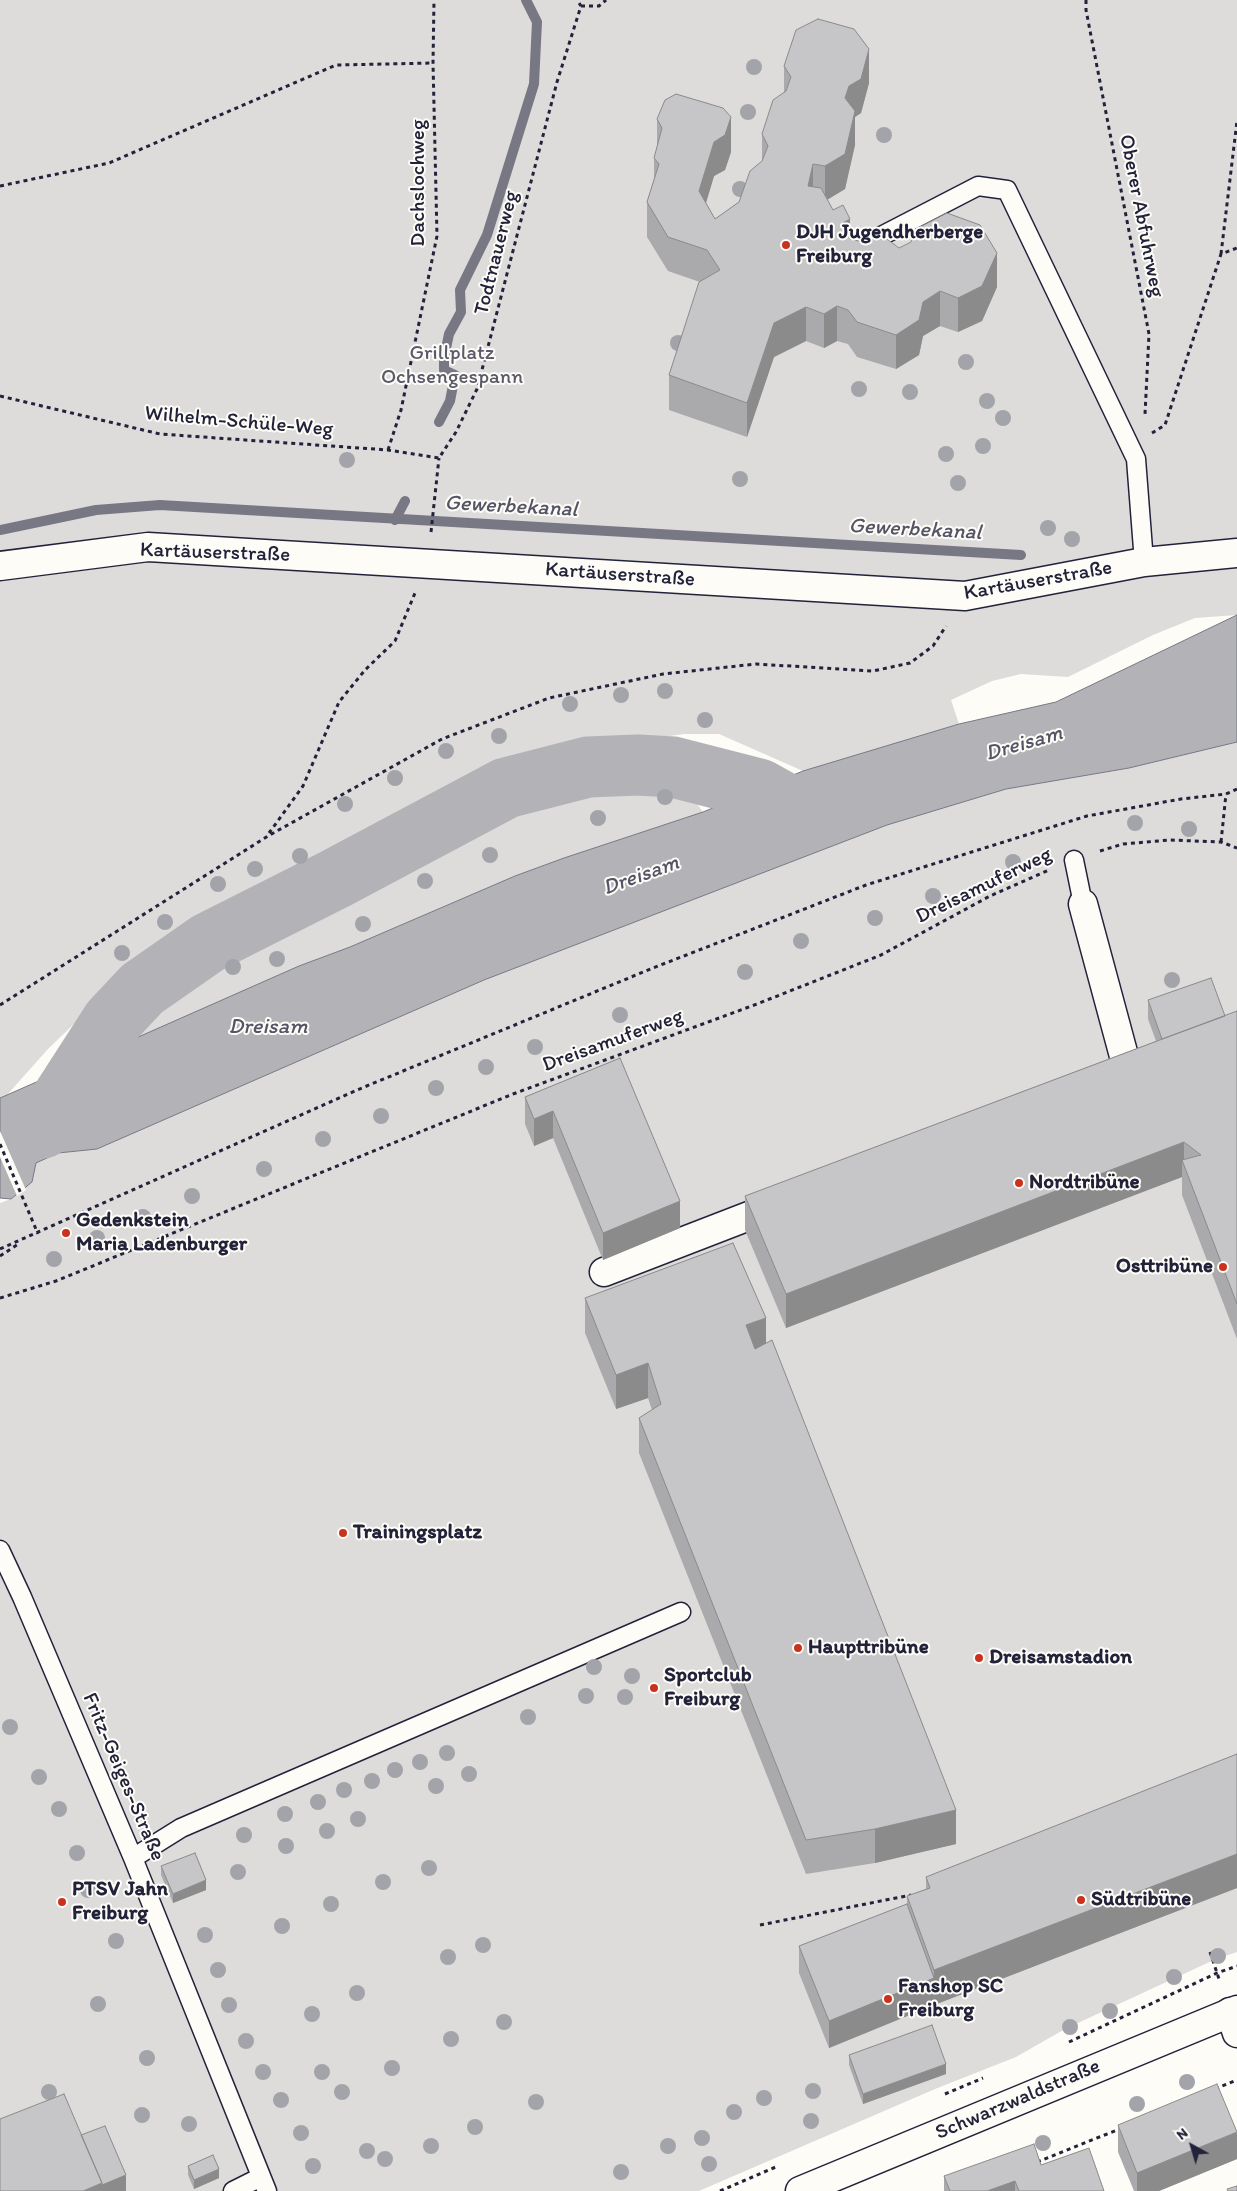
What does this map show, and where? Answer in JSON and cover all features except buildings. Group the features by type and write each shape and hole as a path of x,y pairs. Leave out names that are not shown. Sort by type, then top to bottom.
{"street":[{"name":"Kartäuserstraße","path":"0,566 148,547 427,555 965,596 1144,562 1237,553"},
{"path":"1083,904 1131,1078 1092,1085"},
{"path":"604,1272 806,1194"},
{"name":"Schwarzwaldstraße","path":"800,2191 1235,2018"}],"lane":[{"path":"858,248 978,186 1007,190 1136,459 1144,562"},
{"path":"1136,459 1144,440"},
{"path":"1074,860 1083,904"},
{"name":"Fritz-Geiges-Straße","path":"0,1550 26,1606 133,1858 264,2184"},
{"path":"133,1858 181,1828 682,1612"},
{"path":"232,2191 264,2184"}],"path":[{"name":"Dachslochweg","path":"388,450 402,410 438,236 433,64 434,0"},
{"path":"577,0 581,6 599,6 606,0"},
{"name":"Oberer Abfuhrweg","path":"1086,0 1086,10 1149,334 1144,440"},
{"name":"Todtnauerweg","path":"439,458 456,432 478,389 557,82 581,6"},
{"path":"0,186 109,162 336,65 433,64"},
{"path":"1144,440 1165,425 1221,254 1237,120"},
{"path":"1221,254 1237,248"},
{"name":"Wilhelm-Schüle-Weg","path":"0,396 160,434 388,450"},
{"path":"268,836 303,786 339,702 365,670 395,641 421,580 427,555 439,458 388,450"},
{"path":"0,1005 268,836 442,738 549,698 663,674 756,664 873,671 910,663 933,646 965,596"},
{"path":"0,1249 38,1234 357,1090 654,968 866,885 1087,816 1181,799 1226,794 1237,789"},
{"path":"1221,842 1226,794"},
{"name":"Dreisamuferweg","path":"0,1298 56,1281 513,1094 757,1004 872,958 990,896 1074,860 1123,844 1170,840 1221,842 1237,848"},
{"path":"0,1144 38,1234"},
{"path":"0,1256 27,1238"},
{"path":"760,1926 916,1894"},
{"path":"1061,2046 1217,1973 1237,1966"},
{"path":"939,2096 984,2078"},
{"path":"1210,2091 1237,2080"},
{"path":"1030,2165 1129,2124"},
{"path":"720,2191 784,2163"}],"green space":[{"name":"Grillplatz Ochsengespann","path":"0,0 1237,0 1237,615 1195,618 1153,635 1068,677 1021,674 992,681 951,700 959,724 803,771 719,734 684,734 632,741 532,764 238,902 132,968 48,1049 7,1095 0,1098"},
{"name":"Sportclub Freiburg","path":"1237,742 1237,1952 1216,1959 1065,2029 1016,2057 935,2089 699,2191 0,2191 0,1203 11,1199 32,1182 36,1163 58,1153 97,1149 484,980 887,825 1006,789 1129,768"},
{"path":"681,782 703,812 515,876 350,947 299,966 131,1041 129,1023 235,955 410,872 506,807 613,783"}],"water":[{"name":"Dreisam","path":"1237,615 1237,742 1129,768 1006,789 887,825 484,980 97,1149 58,1153 36,1163 32,1182 11,1199 0,1198 0,1098 299,966 350,947 515,876 703,812 803,771 959,724 1056,702"}],"pier":[{"path":"0,1131 26,1190 17,1196 0,1157"}],"waterway":[{"path":"439,422 450,401 455,375 444,370 444,358 449,334 461,312 460,290 487,235 534,84 537,22 526,0"},
{"path":"395,520 405,501"},
{"name":"Gewerbekanal","path":"0,530 96,510 160,505 1021,555"},
{"path":"43,1128 112,1021 142,989 208,943 335,879 506,788 588,767 638,765 673,767 759,789 806,815"}],"place":[{"name":"DJH Jugendherberge Freiburg","path":"786,245"},
{"name":"Nordtribüne","path":"1019,1183"},
{"name":"Gedenkstein Maria Ladenburger","path":"66,1233"},
{"name":"Osttribüne","path":"1223,1267"},
{"name":"Trainingsplatz","path":"343,1533"},
{"name":"Haupttribüne","path":"798,1648"},
{"name":"Dreisamstadion","path":"979,1658"},
{"name":"Sportclub Freiburg","path":"654,1688"},
{"name":"Südtribüne","path":"1081,1900"},
{"name":"PTSV Jahn Freiburg","path":"62,1902"},
{"name":"Fanshop SC Freiburg","path":"888,1999"}]}
